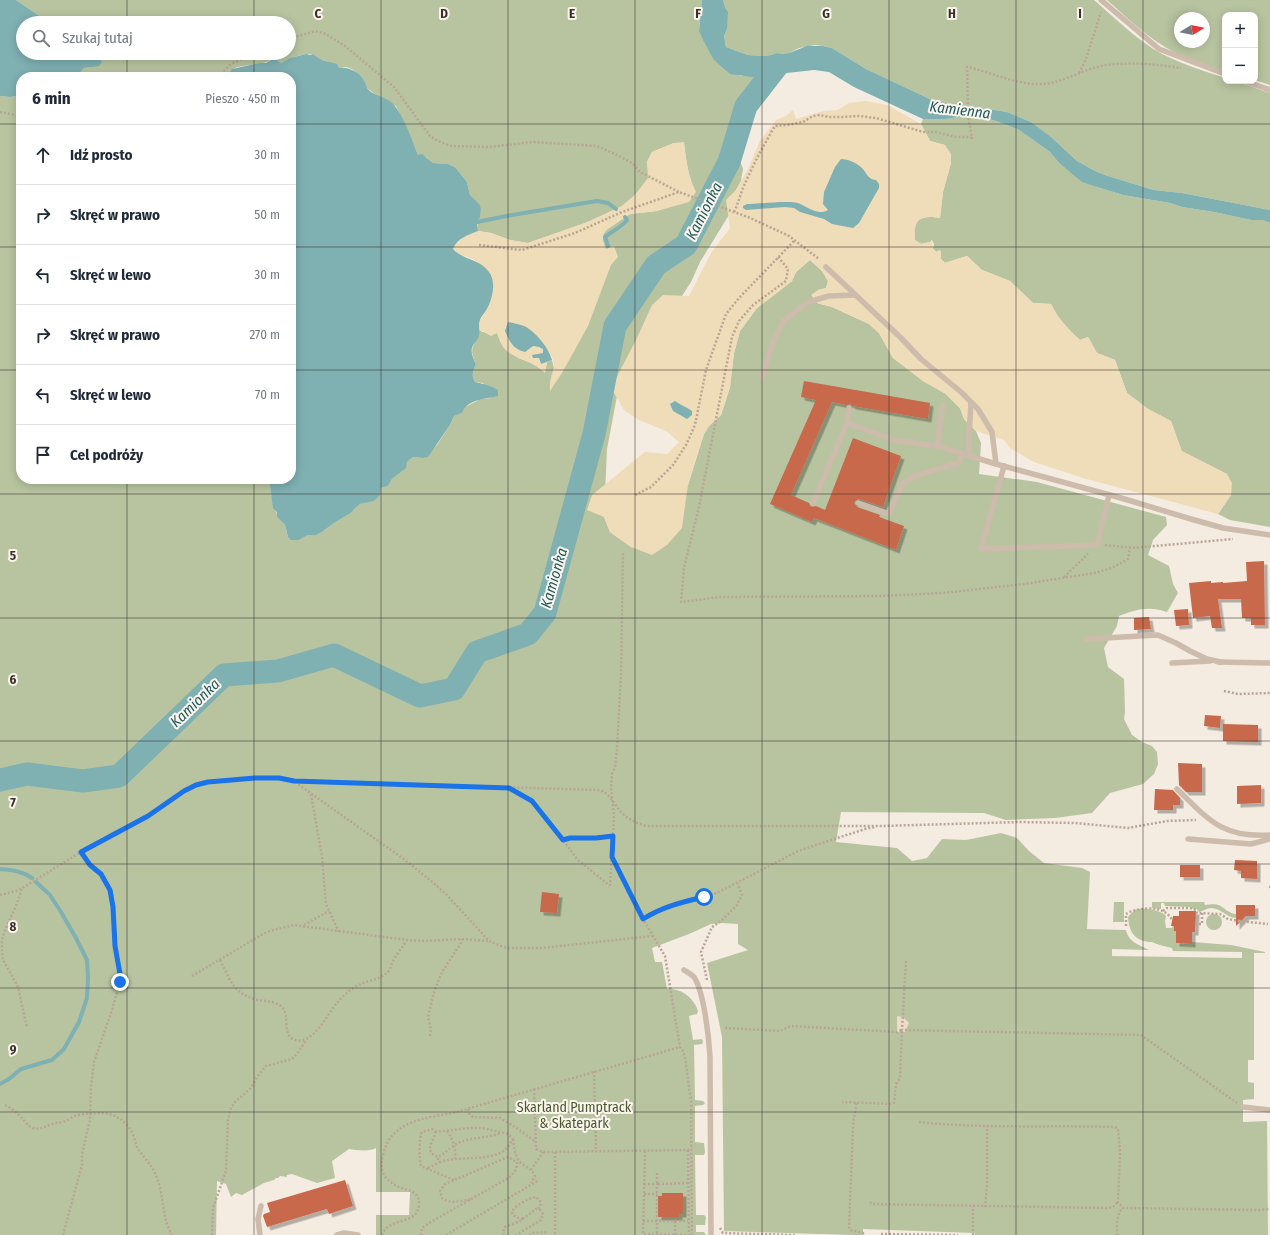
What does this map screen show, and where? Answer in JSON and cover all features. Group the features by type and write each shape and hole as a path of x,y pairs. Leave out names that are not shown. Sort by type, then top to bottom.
{"lane":[{"path":"1101,1 1160,49 1222,73"},
{"path":"1253,84 1270,90"},
{"path":"826,267 921,359 961,392 978,409 992,432 996,464"},
{"path":"762,378 771,347 783,321 808,302 829,296 855,295"},
{"path":"969,456 972,403"},
{"path":"937,446 943,405"},
{"path":"813,503 847,423 849,408"},
{"path":"847,423 894,440 937,446 1223,528 1270,535"},
{"path":"858,503 889,514 903,483 917,475 959,463 962,454"},
{"path":"1004,466 981,549 1097,545 1109,495"},
{"path":"1087,639 1158,635 1176,643 1190,652 1207,659 1222,662"},
{"path":"1172,663 1270,663"},
{"path":"1177,789 1211,821 1224,828 1244,835 1270,835"},
{"path":"1188,839 1251,844 1270,839"},
{"path":"684,970 693,976 698,986 709,1037 711,1235"},
{"path":"1243,1106 1270,1110"},
{"path":"260,1206 258,1219 260,1235"},
{"path":"337,1235 344,1233 358,1235"}],"path":[{"path":"1079,74 1086,59 1101,13 1101,1"},
{"path":"296,36 315,31 326,34 345,46 394,87 430,136 438,141 451,146 472,147 506,146 533,142 597,146 632,163 640,172 679,192 734,212 795,240 819,259"},
{"path":"223,72 231,64 240,60"},
{"path":"734,212 758,156 775,126 803,122 814,116 820,115 828,117 858,116 876,118 923,132 936,132 956,137 972,138 968,116 967,66 1016,80 1041,84 1051,83 1093,68 1115,65 1149,65 1187,69"},
{"path":"0,112 16,115"},
{"path":"479,245 522,250 575,233 622,212 679,192"},
{"path":"635,495 651,487 673,465 686,445 695,425 706,370 726,314 739,298 795,240"},
{"path":"778,257 788,269 786,281 753,305 738,321 732,337 700,500 684,568 681,602 720,597 880,596 944,593 1024,584 1094,573 1112,568 1128,559 1130,548"},
{"path":"1064,577 1097,545 1130,548 1230,540 1236,538"},
{"path":"509,788 532,801 578,860 610,886 613,836 613,802 611,788 617,749 621,675 623,552"},
{"path":"1224,691 1238,694 1270,693"},
{"path":"0,895 22,888 81,852 148,816 184,791 196,785 208,782 255,778 279,778 294,781 600,790 607,794 622,813 635,823 646,826 882,826 1019,822 1075,823 1128,828 1179,820 1211,821"},
{"path":"294,781 405,860 430,880 446,894 489,942"},
{"path":"311,793 319,831 326,904 339,932"},
{"path":"643,919 656,911 717,892 798,851 865,829 882,826"},
{"path":"563,840 570,838 596,838 613,836"},
{"path":"62,1235 80,1177 82,1154 90,1113 94,1062 120,982 110,890 101,874 90,865 81,852"},
{"path":"612,857 652,936 665,956 668,970 680,1047 685,1058 691,1102 688,1184 689,1235 643,1234 644,1151"},
{"path":"708,987 700,952 712,927 721,921 737,905 742,895 737,882"},
{"path":"22,888 4,935 2,951 3,960 18,987 27,1028"},
{"path":"1126,926 1126,914 1130,910 1144,909 1163,911 1167,908 1183,907 1196,910 1197,913 1220,914 1228,919 1268,924"},
{"path":"304,926 329,911"},
{"path":"1163,911 1172,920"},
{"path":"1195,924 1202,924 1202,913"},
{"path":"192,976 273,930 294,925 407,940 425,941 461,939 489,942 506,948 525,949 652,936"},
{"path":"430,1036 431,1029 428,1017 434,992 442,972 461,943 461,939"},
{"path":"220,960 234,989 256,999 281,1006 287,1019 287,1030 289,1036 300,1041 311,1037 336,1004 355,986 384,976 390,970 393,961 407,940"},
{"path":"842,1102 894,1103 896,1084 900,1078 906,961"},
{"path":"725,1028 780,1031 791,1026 897,1032 902,1030 1141,1036 1243,1106"},
{"path":"212,1235 213,1208 226,1171 228,1119 231,1108 235,1102 251,1088 257,1077 266,1066 292,1059 297,1054 306,1039"},
{"path":"382,1235 385,1228 390,1224 413,1216 419,1205 418,1197 414,1192 398,1187 391,1182 382,1171 386,1144 396,1132 413,1122 427,1117 453,1113 680,1047"},
{"path":"594,1072 596,1152"},
{"path":"534,1089 536,1149 542,1152 690,1150"},
{"path":"856,1103 856,1112 853,1121 849,1227 850,1230 863,1233 863,1235"},
{"path":"5,1105 19,1115 29,1127 35,1129 47,1127 55,1123 61,1123 73,1116 90,1113 110,1113 116,1115 123,1121 134,1136 136,1145 147,1160 159,1182 166,1222 171,1235"},
{"path":"468,1108 470,1115 476,1118 494,1117 507,1122 536,1142"},
{"path":"919,1122 960,1126 1046,1125 1115,1127 1118,1129 1120,1152 1118,1202 1123,1208"},
{"path":"985,1207 987,1186 987,1126"},
{"path":"454,1180 421,1166 419,1161 421,1154 419,1136 422,1132 432,1129 436,1132 482,1128 508,1134 513,1139 516,1156 533,1172 535,1176 531,1184"},
{"path":"447,1131 454,1144 456,1153 455,1159"},
{"path":"436,1132 435,1138 431,1142 429,1148 431,1153 437,1157 440,1162"},
{"path":"437,1157 442,1155 454,1144 465,1140 490,1137 501,1133"},
{"path":"428,1168 440,1162 493,1155 508,1147 513,1139"},
{"path":"690,1150 692,1235"},
{"path":"531,1170 542,1152"},
{"path":"555,1152 555,1235"},
{"path":"421,1235 421,1231 424,1226 473,1199 510,1177 515,1171 517,1162 508,1157 449,1182 442,1187 440,1194 445,1200 453,1202 473,1199"},
{"path":"657,1173 657,1234"},
{"path":"446,1235 539,1180"},
{"path":"644,1184 688,1184"},
{"path":"644,1194 657,1194"},
{"path":"504,1235 504,1227 517,1223 523,1219 533,1210 540,1207 541,1202 536,1197 516,1206 512,1211 514,1217 523,1219"},
{"path":"870,1202 872,1204 985,1207 1109,1208 1118,1202"},
{"path":"973,1206 973,1235"},
{"path":"1114,1206 1116,1210 1119,1211"},
{"path":"1117,1235 1119,1211 1123,1208 1269,1209"},
{"path":"516,1235 541,1220 543,1217 542,1212 538,1209"},
{"path":"643,1221 688,1221"},
{"path":"675,1221 675,1235"},
{"path":"531,1226 538,1232"},
{"path":"720,1228 723,1233 795,1235"},
{"path":"529,1235 538,1232 545,1232 546,1235"},
{"path":"881,1234 958,1235"}],"green space":[{"name":"Skarland Pumptrack & Skatepark","path":"16,0 702,0 699,31 740,76 762,75 752,96 735,122 730,136 728,150 719,152 738,155 743,169 737,202 700,262 691,282 617,396 607,449 604,517 610,532 631,547 688,485 704,434 709,426 721,415 730,387 734,353 740,331 757,308 792,281 796,272 810,260 822,271 828,281 826,288 818,290 817,303 832,307 869,324 879,333 893,358 923,381 946,394 960,408 964,419 976,431 981,443 979,474 1037,482 1166,517 1167,525 1153,540 1148,555 1169,566 1173,584 1178,593 1167,612 1154,609 1143,609 1119,616 1117,626 1104,648 1108,667 1124,679 1124,719 1132,735 1142,742 1152,746 1157,752 1158,764 1154,774 1143,784 1110,793 1092,813 1055,818 1006,820 984,813 841,812 836,842 897,848 912,861 927,858 942,839 966,840 1001,833 1017,838 1029,851 1044,863 1082,868 1090,872 1087,929 1126,930 1127,934 1132,940 1138,945 1149,950 1112,949 1112,956 1242,958 1242,952 1173,951 1172,948 1152,942 1146,942 1134,936 1130,928 1128,917 1138,909 1152,910 1164,914 1166,916 1166,928 1172,928 1174,926 1174,931 1176,931 1176,943 1192,944 1192,942 1231,945 1265,952 1254,953 1254,1060 1248,1060 1248,1082 1254,1083 1254,1099 1243,1100 1243,1122 1267,1121 1268,1235 975,1235 975,1233 863,1229 863,1235 853,1235 724,1231 722,1037 707,963 748,950 738,944 738,924 722,923 711,924 652,948 655,962 662,962 667,989 678,990 687,995 694,1002 698,1011 697,1014 689,1016 693,1040 702,1039 703,1042 702,1044 694,1045 695,1100 703,1101 705,1103 703,1105 695,1106 695,1142 704,1143 705,1152 704,1155 695,1155 696,1215 704,1215 706,1217 705,1225 696,1225 696,1232 704,1232 706,1235 376,1235 376,1215 409,1215 410,1192 376,1192 376,1148 366,1150 349,1149 332,1161 335,1178 317,1183 292,1174 287,1175 287,1177 280,1176 242,1195 236,1193 231,1197 226,1184 217,1181 216,1235 0,1235 0,96 16,96 16,484 271,484 271,494 277,512 277,517 285,525 288,537 299,540 308,535 316,535 322,532 351,513 353,509 360,504 367,502 381,488 388,486 392,479 403,470 407,462 413,457 423,458 437,445 454,416 461,413 463,408 481,399 491,398 483,383 475,382 473,377 473,371 476,364 472,352 477,339 478,329 482,332 497,333 518,358 534,364 545,372 547,362 552,360 554,368 549,384 602,239 604,244 602,236 607,229 630,214 657,211 695,192 689,174 684,143 674,143 652,152 647,162 649,178 635,195 614,211 528,243 510,240 491,233 478,231 481,208 470,195 467,182 455,167 448,164 433,163 426,157 418,155 396,106 367,88 361,76 352,69 346,67 339,68 313,54 296,56 296,16 40,16"},
{"path":"723,0 1094,0 1135,36 1162,54 1222,77 1222,84 1244,84 1270,93 1270,210 1182,193 1154,190 1108,176 1077,161 1050,136 1031,122 1007,112 964,105 955,105 932,100 866,69 832,48 823,46 815,45 799,48 789,53 763,56 748,55 726,47 724,36 727,29"},
{"path":"1107,0 1270,0 1270,85 1258,81 1258,12 1222,12 1222,70 1187,58 1172,51 1142,31"},
{"path":"101,60 271,60 237,67 230,72 81,72 84,68 91,67 102,62"},
{"path":"271,60 287,60 281,63"},
{"path":"958,117 985,118 1019,130 1050,152 1059,163 1082,181 1100,188 1123,195 1251,220 1263,220 1270,223 1270,527 1230,520 1218,514 1231,495 1227,474 1181,451 1171,421 1148,409 1127,393 1115,360 1097,353 1088,337 1080,340 1064,324 1051,304 1033,303 1010,281 982,270 967,256 945,263 941,259 940,255 933,249 934,244 932,240 921,244 915,240 915,227 919,220 927,217 940,218 943,192 951,163 945,145 930,141 921,124 923,119 946,119"},
{"path":"1114,902 1124,902 1124,922 1113,922"},
{"path":"1152,902 1204,902 1205,905 1216,904 1231,913 1236,914 1236,918 1233,918 1215,908 1208,908 1199,912 1197,909 1193,909 1191,907 1165,906 1164,903 1161,903 1161,909 1152,908"},
{"path":"1214,914 1221,919 1222,922 1217,929 1214,930 1207,925 1206,922 1211,915"}],"sand":[{"path":"866,101 887,105 921,124 930,141 945,145 951,154 951,163 943,192 940,218 927,217 919,220 915,227 915,240 921,244 932,240 933,249 936,252 939,250 941,251 941,259 944,263 967,256 982,270 1010,281 1033,303 1051,304 1064,324 1080,340 1088,337 1097,353 1115,360 1127,393 1148,409 1171,421 1182,451 1227,474 1232,483 1231,495 1218,514 1083,478 1034,462 1010,448 1004,440 976,431 964,419 960,408 946,394 923,381 893,358 879,333 869,324 832,307 817,303 811,295 818,290 826,288 828,281 822,271 810,260 796,272 792,281 757,308 740,331 734,353 730,387 721,415 709,426 704,434 688,485 682,528 667,545 652,555 631,547 610,532 604,517 587,510 592,495 645,452 667,454 679,442 666,431 639,420 624,410 611,388 652,305 663,295 689,296 711,253 730,228 726,200 735,191 747,171 760,141 776,120 786,116 793,110 796,119 824,111 838,110 849,103"},
{"path":"684,142 689,174 696,192 689,202 657,211 630,214 605,231 602,239 606,249 614,246 618,257 611,265 588,326 562,373 550,391 554,361 541,340 533,346 543,349 543,353 539,358 540,364 547,362 545,373 528,361 507,351 503,347 497,333 491,336 478,329 481,319 490,302 493,282 476,261 459,254 453,249 455,243 463,237 478,231 491,233 510,240 528,243 585,223 622,206 635,195 648,178 647,162 652,152 674,143"}],"shaded area":[{"path":"897,1016 903,1017 909,1023 905,1032 897,1032"}],"water":[{"path":"0,0 16,0 40,16 16,16 16,60 101,60 102,62 99,66 84,68 81,72 16,72 16,96 0,96"},
{"name":"Kamienna","path":"702,0 723,0 725,8 728,12 727,29 724,36 726,47 748,55 763,56 789,53 807,46 823,46 832,48 866,69 932,100 955,105 964,105 1007,112 1031,122 1050,136 1077,161 1097,172 1154,190 1182,193 1270,210 1270,223 1263,220 1251,220 1123,195 1082,182 1059,163 1050,152 1019,130 985,118 958,117 946,119 923,119 854,87 829,72 814,70 752,77 730,74 714,60 699,31"},
{"path":"313,54 322,60 337,64 339,68 349,69 356,72 363,79 369,91 391,102 399,111 418,155 422,154 433,163 448,164 455,167 467,182 470,195 481,208 480,217 477,222 478,231 457,242 453,249 457,253 481,264 491,276 493,289 491,299 481,318 479,324 479,336 472,349 476,364 473,377 475,382 498,390 498,396 472,402 464,408 462,413 454,416 450,425 428,457 413,457 407,462 406,468 392,479 388,486 381,488 380,495 374,501 360,504 351,513 316,535 308,535 299,540 291,540 288,537 285,525 277,517 277,512 273,508 270,485 296,484 296,72 230,72 232,69 266,63 271,60 276,60 281,63 286,60 296,60 296,56"},
{"path":"841,159 858,164 869,177 876,180 879,184 879,188 859,223 853,228 832,224 824,219 800,212 794,208 785,207 746,210 743,208 743,206 747,204 793,202 820,212 828,210 823,204 824,192 835,167"},
{"path":"508,322 524,326 533,332 545,345 552,360 541,364 539,358 533,358 532,355 543,353 543,349 539,347 533,346 525,352 515,347 510,342 505,331"},
{"path":"675,401 692,411 692,415 687,419 673,411 670,404"}],"building":[{"path":"804,381 930,403 928,419 832,402 791,495 809,503 811,507 816,506 825,510 853,438 901,456 883,507 859,499 854,503 857,507 880,515 879,517 904,526 896,550 814,518 812,522 770,504 816,400 801,397"},
{"path":"1264,561 1265,625 1251,625 1251,618 1242,618 1241,599 1218,599 1222,628 1212,628 1210,616 1193,618 1189,583 1211,581 1211,583 1223,583 1247,581 1246,562"},
{"path":"1188,609 1189,625 1176,626 1174,610"},
{"path":"1149,617 1151,629 1134,630 1134,618"},
{"path":"1205,715 1221,716 1220,728 1204,726"},
{"path":"1223,724 1258,725 1258,742 1223,741"},
{"path":"1178,763 1202,764 1202,792 1186,792 1179,785"},
{"path":"1261,785 1261,803 1237,804 1237,786"},
{"path":"1155,789 1173,790 1180,798 1180,805 1173,805 1173,810 1154,810"},
{"path":"1235,860 1257,861 1257,879 1241,878 1241,871 1234,870"},
{"path":"1180,865 1200,865 1200,877 1180,877"},
{"path":"542,892 559,894 557,913 540,912"},
{"path":"1236,905 1255,905 1255,916 1246,916 1236,926"},
{"path":"1179,911 1196,911 1195,932 1192,932 1192,944 1176,943 1176,931 1174,931 1174,926 1171,926 1173,916 1179,916"},
{"path":"345,1180 353,1206 329,1214 327,1209 267,1227 263,1216 264,1214 270,1212 267,1203"},
{"path":"662,1193 683,1193 683,1214 679,1214 679,1217 658,1217 658,1196 662,1196"}],"waterway":[{"name":"Kamionka","path":"0,780 27,774 83,781 119,776 224,675 278,671 334,655 420,696 454,689 477,652 528,634 545,613 594,434 615,326 656,265 686,245 729,162 746,106 778,65"},
{"path":"477,222 597,201 608,203 616,209"},
{"path":"608,246 605,237 620,227 627,220 625,217"},
{"path":"0,869 21,872 32,878"},
{"path":"0,1084 21,1069 52,1060 64,1049 79,1022 87,998 87,960 76,938 50,895 36,882"}],"route":[{"path":"120,982 110,890 101,874 90,865 81,852 148,816 184,791 196,785 208,782 255,778 279,778 294,781 509,788 532,801 541,810 563,840 570,838 596,838 613,836 612,857 643,919 656,911 704,897"}]}
